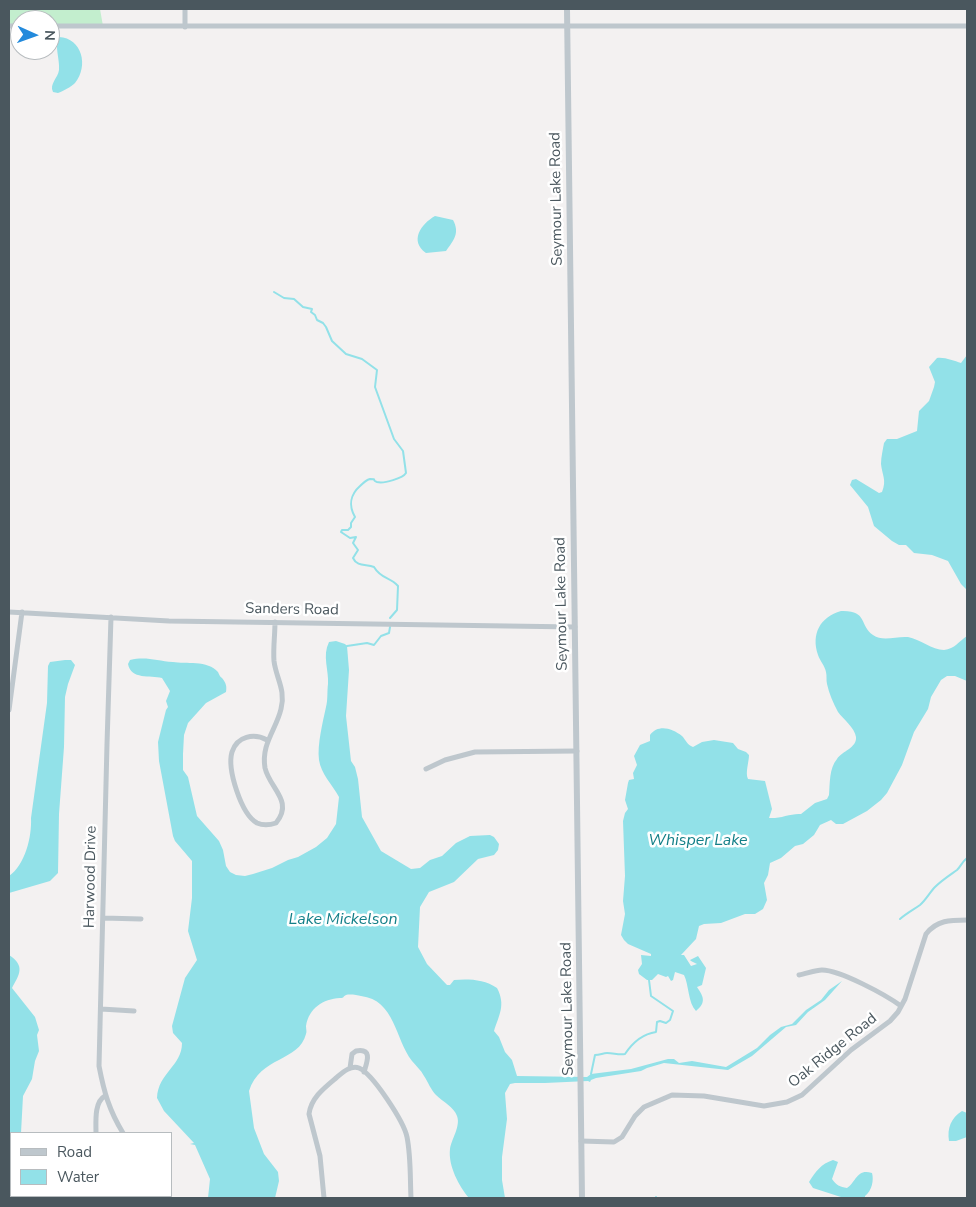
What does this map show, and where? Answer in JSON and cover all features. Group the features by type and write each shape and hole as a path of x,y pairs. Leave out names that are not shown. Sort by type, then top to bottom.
{"street":[{"path":"185,9 185,27"},
{"name":"Seymour Lake Road","path":"567,9 582,1198"},
{"path":"60,26 967,26"},
{"name":"Sanders Road","path":"9,612 169,621 575,627"},
{"path":"9,710 22,612"},
{"name":"Harwood Drive","path":"112,617 100,1009 100,1066 105,1096 112,1114 122,1132"},
{"path":"267,740 256,736 241,739 236,743 231,758 236,789 241,802 249,815 256,822 263,825 276,822 282,816 284,807 265,768 264,759 267,740 279,717 283,697 274,661 275,622"},
{"path":"426,769 445,760 475,752 577,751"},
{"path":"103,918 141,919"},
{"name":"Oak Ridge Road","path":"581,1141 614,1142 622,1137 635,1116 644,1107 672,1095 704,1096 764,1106 787,1102 802,1095 851,1050 890,1021 902,1006 926,934 932,926 946,920 967,920"},
{"path":"799,976 822,970 836,972 890,998 902,1006"},
{"path":"100,1009 134,1011"},
{"path":"350,1068 352,1054 360,1050 367,1054 368,1058 364,1072"},
{"path":"324,1198 320,1156 309,1114 310,1108 316,1097 350,1068 359,1068 396,1112 407,1136 411,1198"},
{"path":"96,1132 97,1107 101,1098 105,1096"}],"green space":[{"path":"9,9 100,9 103,26 60,26 60,10 10,10 9,26"}],"water":[{"path":"60,37 73,42 78,48 81,54 82,69 75,83 58,93 53,92 52,86 59,66"},
{"path":"435,216 453,220 456,233 446,251 426,253 418,243 419,233 425,223"},
{"path":"967,355 967,590 961,584 948,561 932,555 914,553 906,545 899,545 892,541 874,526 868,507 850,485 852,480 856,479 879,493 882,492 884,481 881,461 884,443 887,439 897,439 917,431 919,411 929,401 935,382 929,367 937,358 961,363"},
{"name":"Whisper Lake","path":"841,611 855,613 862,619 869,631 877,637 908,637 940,650 954,646 967,636 967,681 955,676 947,676 941,680 931,697 928,709 914,732 902,765 887,793 881,800 867,811 843,824 836,824 831,820 820,825 814,835 803,844 795,846 781,858 770,863 768,875 764,883 767,900 763,909 755,914 745,914 721,923 699,926 696,939 681,955 684,955 691,966 697,964 690,960 698,956 706,968 702,985 697,987 703,1002 696,1011 691,1003 684,975 675,972 671,981 668,976 658,974 652,980 647,980 639,974 638,970 642,964 641,955 651,956 651,954 628,944 621,935 625,914 623,901 625,876 623,821 628,809 625,800 628,783 629,780 634,779 633,773 637,765 634,756 640,745 650,741 650,735 661,728 670,729 678,733 693,747 702,742 714,740 733,743 738,749 749,755 748,779 765,781 772,809 769,818 801,814 815,803 827,799 834,763 856,741 853,730 838,712 833,702 825,670 816,647 819,627 828,617"},
{"name":"Lake Mickelson","path":"336,641 347,646 349,670 346,716 351,761 355,767 358,779 362,817 381,851 411,869 420,868 430,860 442,856 456,843 470,836 490,835 499,844 498,850 494,855 478,859 454,882 429,892 420,907 418,947 427,964 447,985 450,985 454,980 470,980 481,981 497,988 500,994 501,1005 500,1015 494,1031 499,1037 505,1052 512,1060 517,1076 587,1077 591,1074 631,1069 668,1059 674,1059 679,1063 692,1061 726,1067 757,1048 781,1027 792,1024 806,1010 821,1000 829,990 842,981 825,1000 808,1012 796,1025 786,1027 752,1056 728,1070 664,1063 641,1071 596,1078 590,1082 510,1084 505,1093 507,1119 502,1157 502,1180 505,1198 469,1198 462,1188 452,1169 450,1155 451,1145 458,1124 456,1113 434,1093 406,1052 393,1022 381,1005 372,999 354,995 346,995 342,998 328,1000 310,1014 306,1033 302,1043 296,1050 262,1071 254,1080 249,1091 254,1128 264,1154 278,1172 279,1181 275,1198 208,1198 210,1179 195,1145 190,1144 194,1143 164,1111 157,1098 161,1082 181,1051 182,1043 173,1033 172,1026 185,978 197,960 188,931 192,898 192,861 173,836 159,761 158,742 168,707 166,701 170,691 162,678 137,675 133,673 128,664 130,660 141,658 203,664 214,668 224,681 226,692 206,703 188,723 184,735 183,770 188,777 197,816 219,841 226,866 230,872 245,876 272,868 316,847 327,838 336,824 339,797 322,770 319,760 319,747 327,704 326,652 329,642"},
{"path":"71,660 75,665 65,697 58,873 50,881 9,893 9,876 19,865 29,842 47,703 48,666 50,662"},
{"path":"9,955 18,963 20,971 12,988 35,1017 39,1030 37,1035 39,1051 32,1079 23,1096 21,1132 10,1132 10,1197 22,1198 9,1198"},
{"path":"962,1111 967,1113 967,1137 956,1141 949,1141 951,1124"},
{"path":"833,1160 838,1162 832,1179 842,1187 847,1188 863,1172 872,1173 872,1185 865,1198 844,1198 813,1188 809,1182 814,1174 822,1166"}],"waterway":[{"path":"274,292 284,298 294,299 303,307 312,309 311,312 326,327 332,341 346,354 362,359 377,370 375,387 394,439 403,451 406,473 397,479 380,482 370,479 362,484 354,493 352,500 351,504 355,517 351,527 341,532 350,538 356,537 353,543 358,550 353,558 357,563 374,567 380,574 398,586 397,610 390,618"},
{"path":"347,646 367,643 374,645 381,636 389,633 390,627"},
{"path":"900,919 920,905 935,887 957,870 967,858"},
{"path":"591,1074 595,1055 607,1053 625,1054 638,1039 656,1032 657,1022 666,1023 670,1020 673,1011 651,996 649,980"}]}
